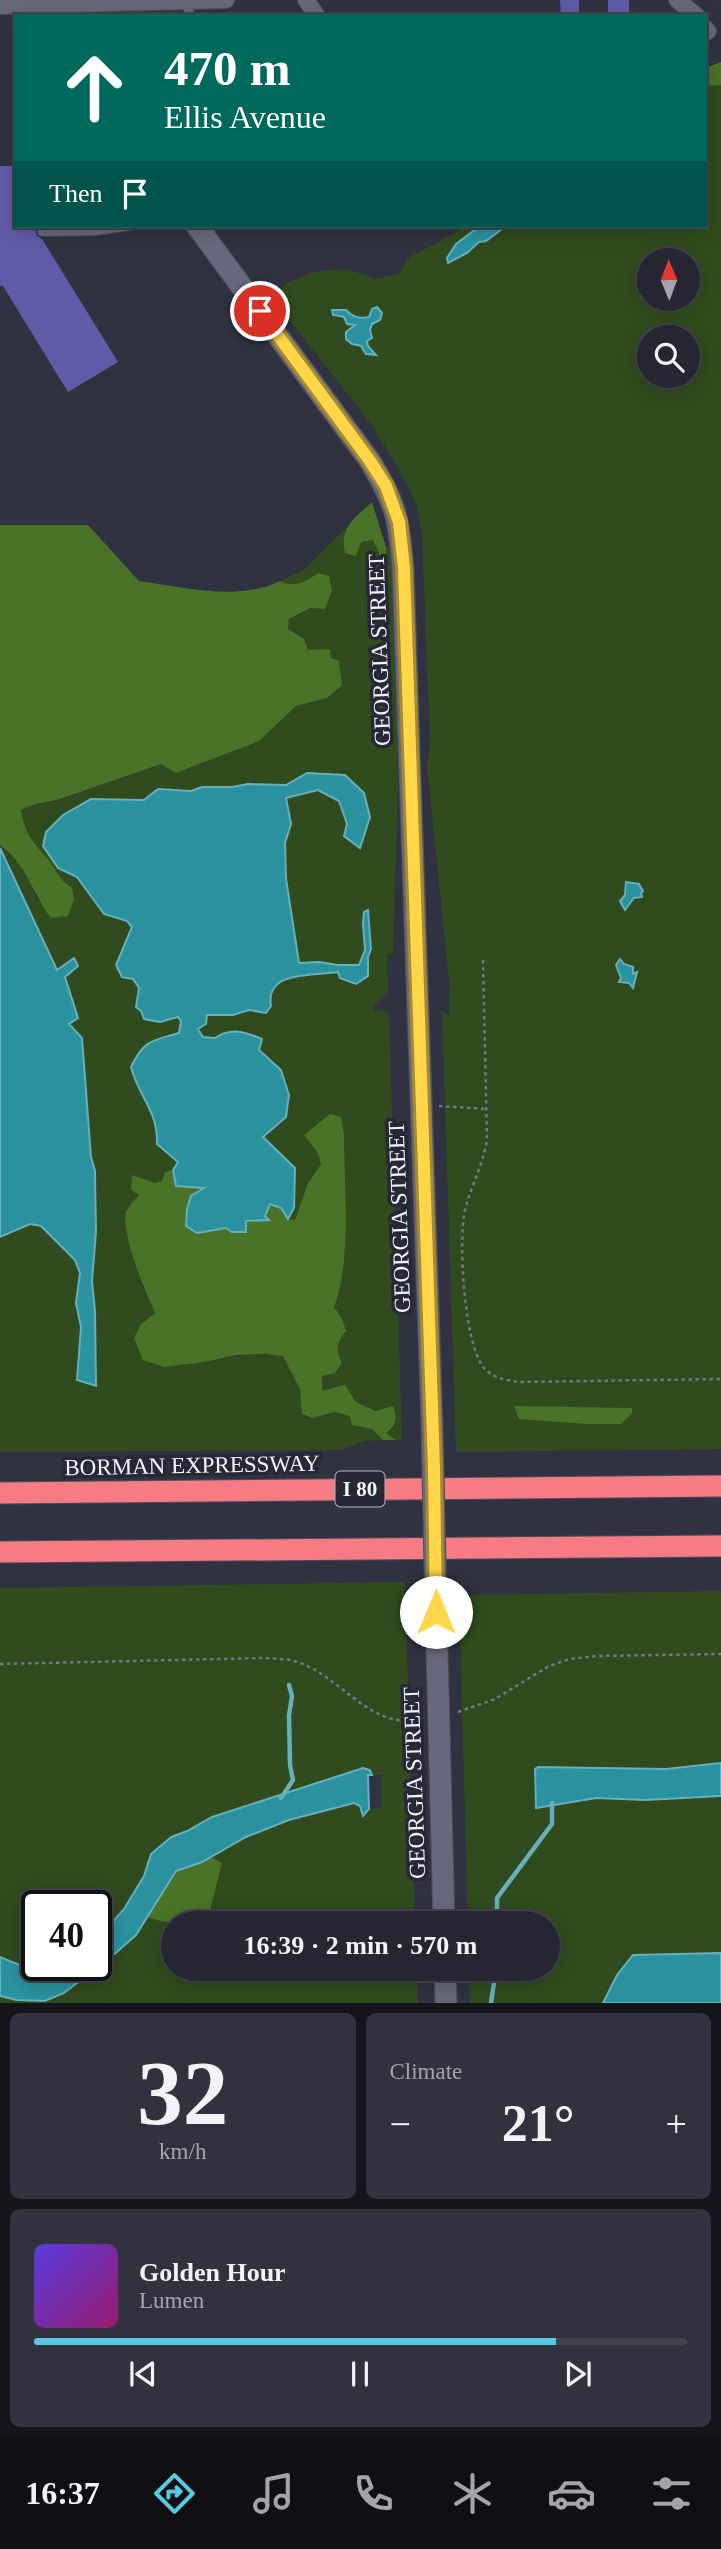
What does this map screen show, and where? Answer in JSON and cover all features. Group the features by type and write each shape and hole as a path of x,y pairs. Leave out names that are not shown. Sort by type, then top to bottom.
{"highway":[{"name":"BORMAN EXPRESSWAY","path":"0,1493 721,1486"},
{"path":"6,1553 721,1546"}],"street":[{"path":"0,6 226,0"},
{"path":"677,0 694,14"},
{"name":"GEORGIA STREET","path":"198,228 370,461 386,486 396,509 404,568 432,1424 444,1911"},
{"path":"445,1981 446,2003"}],"lane":[{"path":"42,232 116,228"}],"path":[{"path":"483,960 486,1148 464,1212 462,1234 469,1330 474,1350 483,1367 497,1378 518,1382 721,1379"},
{"path":"422,1107 457,1106 487,1110"},
{"path":"460,1712 495,1699 549,1666 569,1659 721,1654"},
{"path":"0,1664 262,1658 292,1660 310,1667 362,1704 389,1718"}],"green space":[{"path":"721,62 721,85 707,86 707,67"},
{"path":"721,85 721,1449 456,1452 442,1011 449,1016 450,989 427,767 430,743 422,533 416,502 392,457 368,420 276,303 277,291 289,282 314,272 347,269 376,279 399,274 410,257 464,228 477,228 456,244 447,258 453,262 503,228 707,228 707,86","holes":["382,313 380,320 372,324 368,336 368,343 375,354 352,344 356,325 347,324 344,317 351,315 360,318","635,882 643,891 632,903 622,906 625,889","621,960 637,976 633,987 621,978"]},
{"path":"372,502 386,547 388,601 377,590 370,589 380,555 373,540 361,542 356,556 345,553 346,530 354,518"},
{"path":"0,525 88,525 139,581 228,592 246,591 280,581 300,583 318,573 329,576 332,591 325,609 310,608 289,619 288,629 304,639 308,650 330,649 331,658 339,661 342,685 327,698 296,706 259,741 176,773 161,764 21,810 30,837 60,877 72,888 74,899 68,916 51,918 23,869 0,845"},
{"path":"345,529 343,544 373,540 380,555 370,589 377,590 388,600 386,547 390,545 395,606 398,784 393,953 387,954 388,991 373,1006 375,1011 383,1010 389,1013 402,1440 396,1440 386,1433 393,1406 375,1411 322,1391 321,1376 337,1355 342,1319 333,1307 340,1292 344,1135 305,1135 318,1153 321,1164 308,1183 295,1220 288,1219 294,1208 295,1168 263,1137 286,1116 281,1070 259,1050 261,1039 238,1032 215,1038 203,1037 198,1029 206,1024 206,1015 233,1015 249,1010 269,995 274,985 288,977 322,975 369,966 371,949 368,911 364,912 365,945 359,965 299,964 286,879 285,843 291,824 286,798 318,790 340,801 347,824 370,817 307,773 286,785 248,784 202,787 191,791 158,789 144,800 91,799 58,868 77,877 104,914 129,923 132,927 116,965 135,982 138,991 136,1007 144,1019 160,1022 178,1017 181,1021 179,1033 154,1040 134,1079 153,1111 157,1144 178,1162 173,1170 165,1172 162,1181 155,1183 133,1176 139,1195 130,1245 142,1285 155,1313 141,1324 164,1367 238,1356 283,1356 313,1418 334,1412 351,1416 352,1425 372,1429 383,1440 365,1441 340,1450 0,1452 0,1237 30,1224 42,1226 75,1260 80,1273 76,1302 81,1327 77,1380 96,1385 92,1267 97,1204 82,1038 68,1024 78,1017 65,977 78,966 74,958 58,970 0,845 19,863 38,901 60,880 48,859 25,831 21,810 63,799 161,764 176,773 259,741 296,706 327,698 304,639 288,629 289,620 310,608 325,609 318,573 300,583 280,581 304,570"},
{"path":"330,1114 341,1117 344,1135 345,1246 340,1289 334,1307 346,1331 338,1346 342,1363 335,1373 322,1376 322,1391 345,1385 356,1402 375,1411 393,1406 395,1421 386,1433 396,1440 383,1440 372,1429 352,1425 350,1416 334,1412 313,1418 302,1414 300,1390 283,1356 236,1355 164,1367 143,1360 134,1338 141,1324 155,1313 135,1263 125,1222 126,1212 139,1195 131,1189 132,1175 155,1183 162,1181 165,1172 173,1170 176,1186 206,1188 197,1233 268,1219 265,1216 270,1204 281,1208 288,1219 295,1220 308,1183 321,1164 318,1153 304,1135"},
{"path":"514,1406 632,1408 632,1413 621,1424 587,1424 519,1419"},
{"path":"405,1582 415,1911 174,1911 222,1863 211,1857 244,1837 321,1810 360,1806 363,1816 369,1809 381,1808 381,1775 372,1775 372,1772 290,1791 212,1817 171,1837 151,1854 144,1876 124,1909 112,1923 112,1890 21,1890 21,1965 0,1957 0,1588"},
{"path":"721,1591 721,1763 666,1769 538,1767 536,1808 596,1798 645,1800 721,1796 721,1953 633,1955 617,1975 603,2003 470,2003 469,1981 560,1981 560,1911 468,1911 459,1595"},
{"path":"211,1857 222,1863 210,1910 161,1911 161,1921 148,1917 150,1911 176,1871"},
{"path":"148,1917 161,1921 161,1981 417,1981 418,2003 0,2003 0,1996 17,2000 64,1993 80,1981 112,1981 112,1956 136,1935"}],"water":[{"path":"477,228 503,228 448,263 447,258 456,244"},
{"path":"377,307 382,313 380,320 372,324 372,338 367,341 376,355 366,354 361,346 346,339 346,332 355,325 347,324 344,317 333,315 332,310 346,310 356,317 365,318"},
{"path":"307,773 345,775 364,793 370,817 360,848 344,836 347,824 339,801 318,790 286,798 291,824 285,843 286,879 299,963 359,965 365,950 364,912 368,910 371,949 368,976 356,984 340,978 338,972 293,977 276,986 271,994 271,1006 266,1013 249,1010 233,1015 207,1015 206,1024 198,1029 203,1037 215,1038 238,1032 262,1039 259,1050 281,1070 289,1095 286,1117 263,1137 295,1168 294,1208 288,1219 281,1208 270,1204 265,1216 269,1220 246,1221 246,1232 232,1232 226,1228 197,1233 186,1226 187,1209 191,1196 204,1188 176,1186 173,1170 178,1162 157,1144 151,1113 131,1067 140,1051 149,1043 179,1033 181,1021 178,1017 160,1022 144,1019 136,1007 139,988 133,979 122,977 116,965 132,927 127,921 104,914 77,877 58,868 43,846 46,832 63,815 91,799 144,800 158,789 191,791 202,787 248,784 286,785"},
{"path":"0,848 57,970 74,958 78,966 65,977 78,1018 69,1024 82,1038 91,1157 95,1171 96,1232 92,1281 96,1386 77,1380 81,1327 76,1303 80,1273 75,1260 41,1226 30,1224 0,1237"},
{"path":"626,882 639,884 643,891 642,897 634,898 625,910 620,901 625,895"},
{"path":"620,959 624,964 633,967 633,974 637,972 633,988 629,983 619,982 621,978 616,965"},
{"path":"721,1763 721,1796 645,1800 596,1798 536,1808 535,1769 538,1767 666,1769"},
{"path":"363,1768 370,1770 372,1775 368,1775 369,1809 363,1816 360,1806 354,1803 289,1820 246,1837 202,1862 176,1871 136,1935 112,1956 112,1923 124,1909 144,1876 151,1854 171,1837 212,1817"},
{"path":"721,1953 721,2003 603,2003 617,1975 633,1955"},
{"path":"0,1957 21,1966 21,1981 80,1981 64,1993 45,2001 0,1996"}],"building":[{"path":"560,0 579,0 579,14 561,14"},
{"path":"608,0 629,0 629,14 608,14"},
{"path":"0,166 14,166 14,228 35,228 37,236 42,239 118,362 68,392 3,286 0,286"}],"waterway":[{"path":"281,1798 293,1780 289,1715 292,1696 289,1685"},
{"path":"497,1911 497,1898 552,1824 552,1803"},
{"path":"491,2003 494,1981"}],"route":[{"path":"260,311 370,461 392,498 399,522 404,568 434,1469 436,1612"}]}
